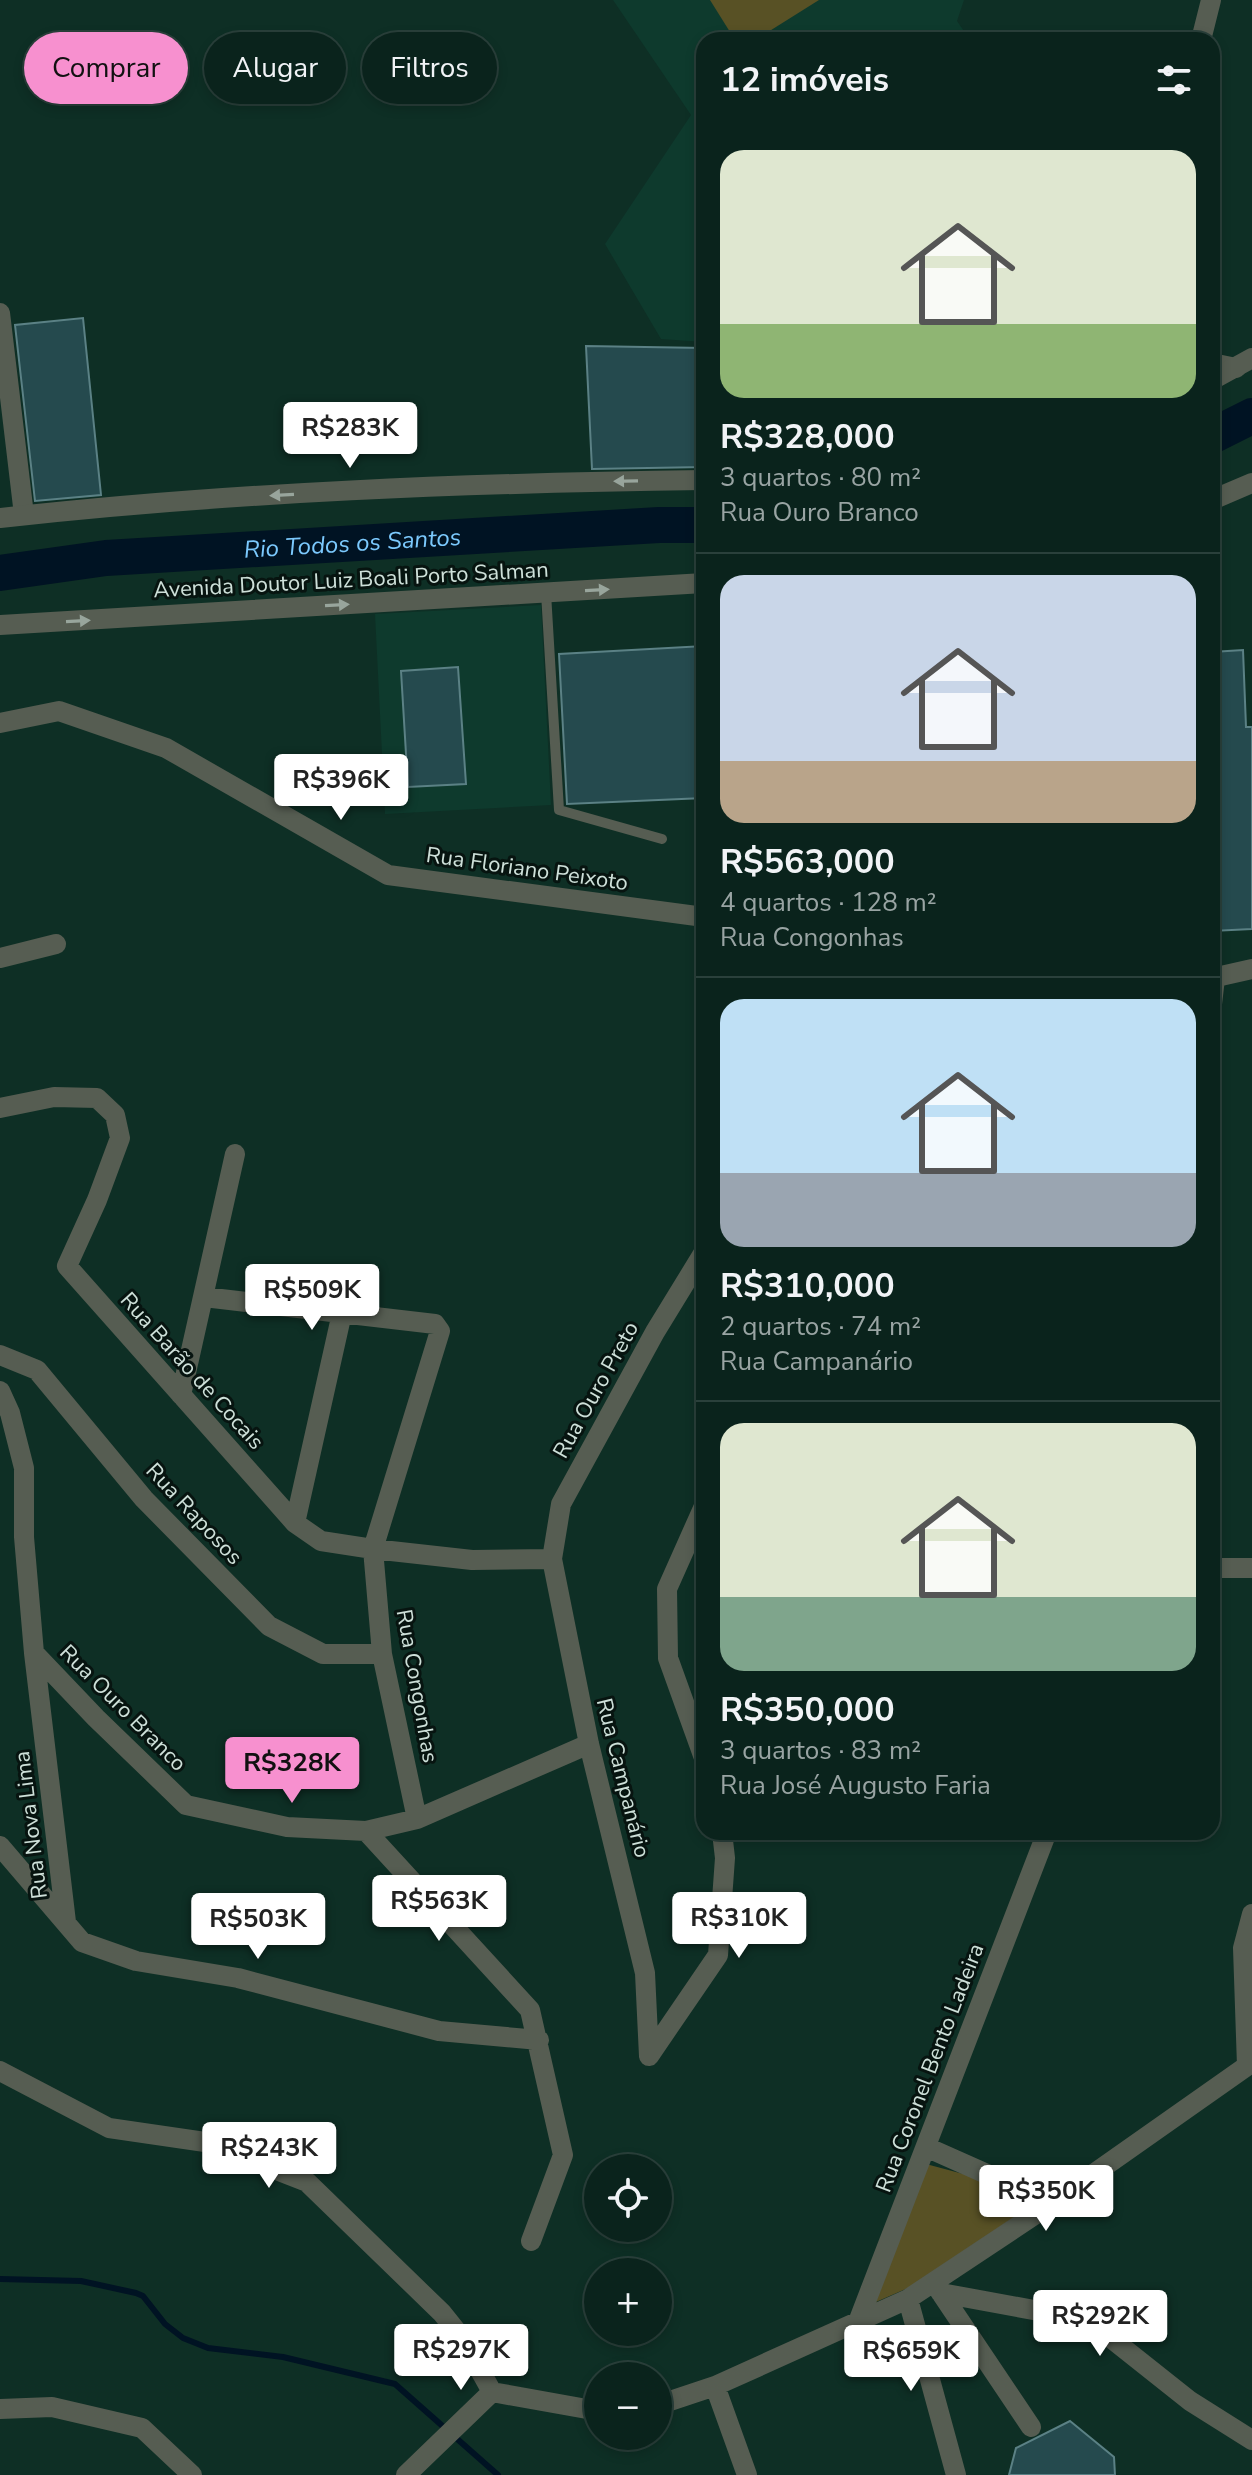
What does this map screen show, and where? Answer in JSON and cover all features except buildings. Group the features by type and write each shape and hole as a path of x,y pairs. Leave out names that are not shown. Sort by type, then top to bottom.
{"street":[{"path":"1203,32 1211,0"},
{"path":"0,313 24,515"},
{"path":"1220,363 1244,363"},
{"path":"1220,376 1244,363"},
{"path":"0,518 102,506 308,494 588,481 696,480"},
{"path":"1220,497 1252,483"},
{"name":"Avenida Doutor Luiz Boali Porto Salman","path":"0,625 696,584"},
{"name":"Rua Floriano Peixoto","path":"0,723 59,711 166,748 388,875 696,916"},
{"path":"0,958 56,944"},
{"path":"1220,977 1252,969"},
{"name":"Rua Barão de Cocais","path":"0,1108 54,1097 97,1098 115,1115 120,1138 97,1200 67,1266 295,1523 321,1541 373,1549 472,1560 552,1559"},
{"path":"181,1395 235,1154"},
{"name":"Rua Ouro Preto","path":"552,1559 561,1504 655,1332 696,1265"},
{"path":"204,1297 342,1313 295,1523"},
{"name":"Rua Congonhas","path":"342,1313 435,1324 440,1331 373,1549 382,1654 417,1819"},
{"name":"Rua Raposos","path":"0,1355 37,1370 144,1499 269,1626 323,1654 382,1654"},
{"name":"Rua Nova Lima","path":"0,1391 10,1413 24,1468 24,1537 34,1653 66,1922"},
{"path":"696,1524 667,1589 667,1603 668,1658 696,1736"},
{"name":"Rua Campanário","path":"552,1559 589,1744 645,1973 649,2056 718,1955 725,1858 723,1840"},
{"path":"1220,1568 1252,1568"},
{"name":"Rua Ouro Branco","path":"34,1653 186,1805 287,1827 366,1831 417,1819 589,1744"},
{"path":"366,1831 530,2010 563,2155 531,2241"},
{"name":"Rua Coronel Bento Ladeira","path":"858,2322 1044,1840"},
{"path":"0,1846 82,1942 136,1961 238,1978 439,2031 539,2040"},
{"path":"672,2400 715,2386 938,2288 1048,2206 1249,2076 1243,1948 1252,1914"},
{"path":"0,2071 109,2128 205,2142 307,2182 442,2313 462,2338 492,2392"},
{"path":"926,2147 1007,2183 1048,2206"},
{"path":"938,2288 1031,2427"},
{"path":"938,2288 1088,2320 1190,2401 1252,2440"},
{"path":"908,2299 956,2475"},
{"path":"715,2386 747,2475"},
{"path":"492,2392 584,2408"},
{"path":"406,2475 492,2392"},
{"path":"0,2409 52,2407 142,2428 192,2475"}],"lane":[{"path":"546,593 559,810 662,839"}],"shaded area":[{"path":"613,0 964,0 957,21 965,32 696,32 696,341 661,339 605,244 691,115"},
{"path":"710,0 819,0 768,32 730,32"},
{"path":"541,605 551,805 385,814 375,614"},
{"path":"926,2164 1012,2187 1019,2214 908,2288 869,2305"}],"waterway":[{"name":"Rio Todos os Santos","path":"1220,432 1252,416"},
{"name":"Rio Todos os Santos","path":"0,573 106,558 696,525"},
{"path":"0,2279 81,2281 136,2293 143,2296 165,2324 183,2338 208,2348 283,2357 395,2384 498,2475"}]}
